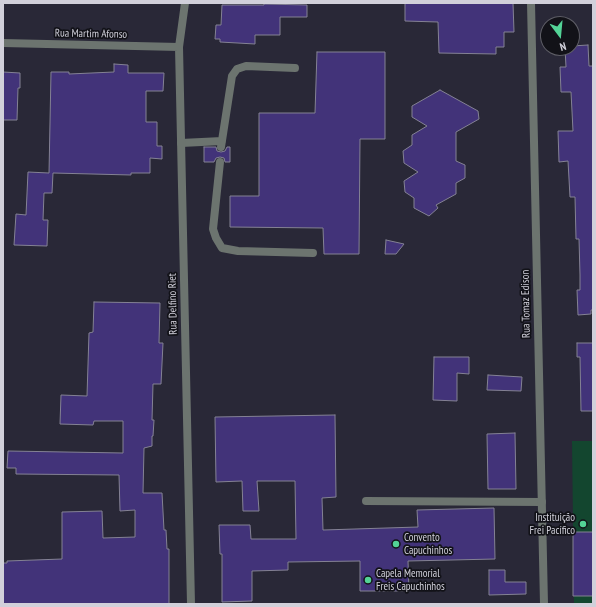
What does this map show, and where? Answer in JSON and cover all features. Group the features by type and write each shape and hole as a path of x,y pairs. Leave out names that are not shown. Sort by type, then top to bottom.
{"street":[{"name":"Rua Delfino Riet","path":"185,3 179,47 191,604"},
{"name":"Rua Tomaz Edison","path":"531,3 544,604"},
{"name":"Rua Martim Afonso","path":"3,43 179,47"},
{"path":"181,143 221,144 232,76 237,69 246,66 295,68"},
{"path":"220,162 213,229 222,248 238,251 313,253"},
{"path":"366,502 542,502"}],"green space":[{"name":"Instituição Frei Pacífico","path":"572,441 593,441 593,604 574,604"}],"building":[{"path":"405,3 513,3 514,32 504,32 504,47 496,47 496,54 439,53 438,22 405,21"},
{"path":"222,5 307,5 307,17 280,17 280,35 255,35 255,44 220,42 220,39 215,39 216,25 221,25"},
{"path":"588,45 589,66 593,66 593,310 591,310 591,314 578,315 577,290 580,290 580,275 579,239 576,239 575,197 570,197 568,161 559,162 558,131 573,131 571,92 561,92 560,67 566,67 565,56 580,56 580,46"},
{"path":"317,52 385,52 385,139 360,139 359,254 324,254 323,228 230,227 230,196 259,196 259,113 315,113"},
{"path":"114,64 128,65 128,73 164,73 163,91 146,91 146,122 157,122 157,146 162,146 162,159 150,158 150,173 131,173 131,175 53,173 52,193 44,193 43,220 48,220 47,246 14,245 16,214 26,215 28,172 49,173 51,72 69,72 69,74 114,72"},
{"path":"3,72 20,73 17,120 3,120"},
{"path":"440,90 478,111 479,119 456,132 456,161 465,165 465,178 456,183 456,194 436,205 438,208 429,216 414,208 414,198 405,192 404,181 418,172 404,163 403,151 412,145 412,135 427,126 412,117 412,106"},
{"path":"204,147 216,147 217,151 221,152 225,151 227,147 230,147 230,162 225,162 224,158 220,157 216,158 214,162 204,162"},
{"path":"386,240 404,244 396,254 385,254"},
{"path":"94,302 160,303 159,343 163,343 161,384 153,384 153,436 152,446 144,448 143,493 162,493 164,530 166,530 167,549 169,549 169,604 3,604 3,563 7,563 7,561 62,559 62,512 102,511 103,538 135,537 135,510 120,511 119,475 16,474 16,468 7,468 8,451 123,453 123,421 94,421 93,425 60,424 61,395 87,396 89,333 93,332"},
{"path":"577,343 593,343 593,411 581,411 580,357 577,357"},
{"path":"434,357 469,357 469,374 457,373 457,401 433,400"},
{"path":"488,375 522,377 521,391 487,390"},
{"path":"335,415 336,497 322,498 323,530 418,527 417,510 494,508 495,559 408,561 409,591 360,591 360,561 288,562 288,570 252,571 252,601 222,602 222,554 220,554 219,525 250,525 251,539 296,539 295,481 257,481 259,511 243,511 242,481 216,482 215,417"},
{"path":"515,433 516,489 488,489 487,434"},
{"path":"573,532 593,532 593,596 573,596"},
{"path":"489,570 505,570 505,582 526,582 526,594 489,595"}],"place":[{"name":"Instituição Frei Pacífico","path":"583,524"},
{"name":"Convento Capuchinhos","path":"396,544"},
{"name":"Capela Memorial Freis Capuchinhos","path":"368,580"}]}
